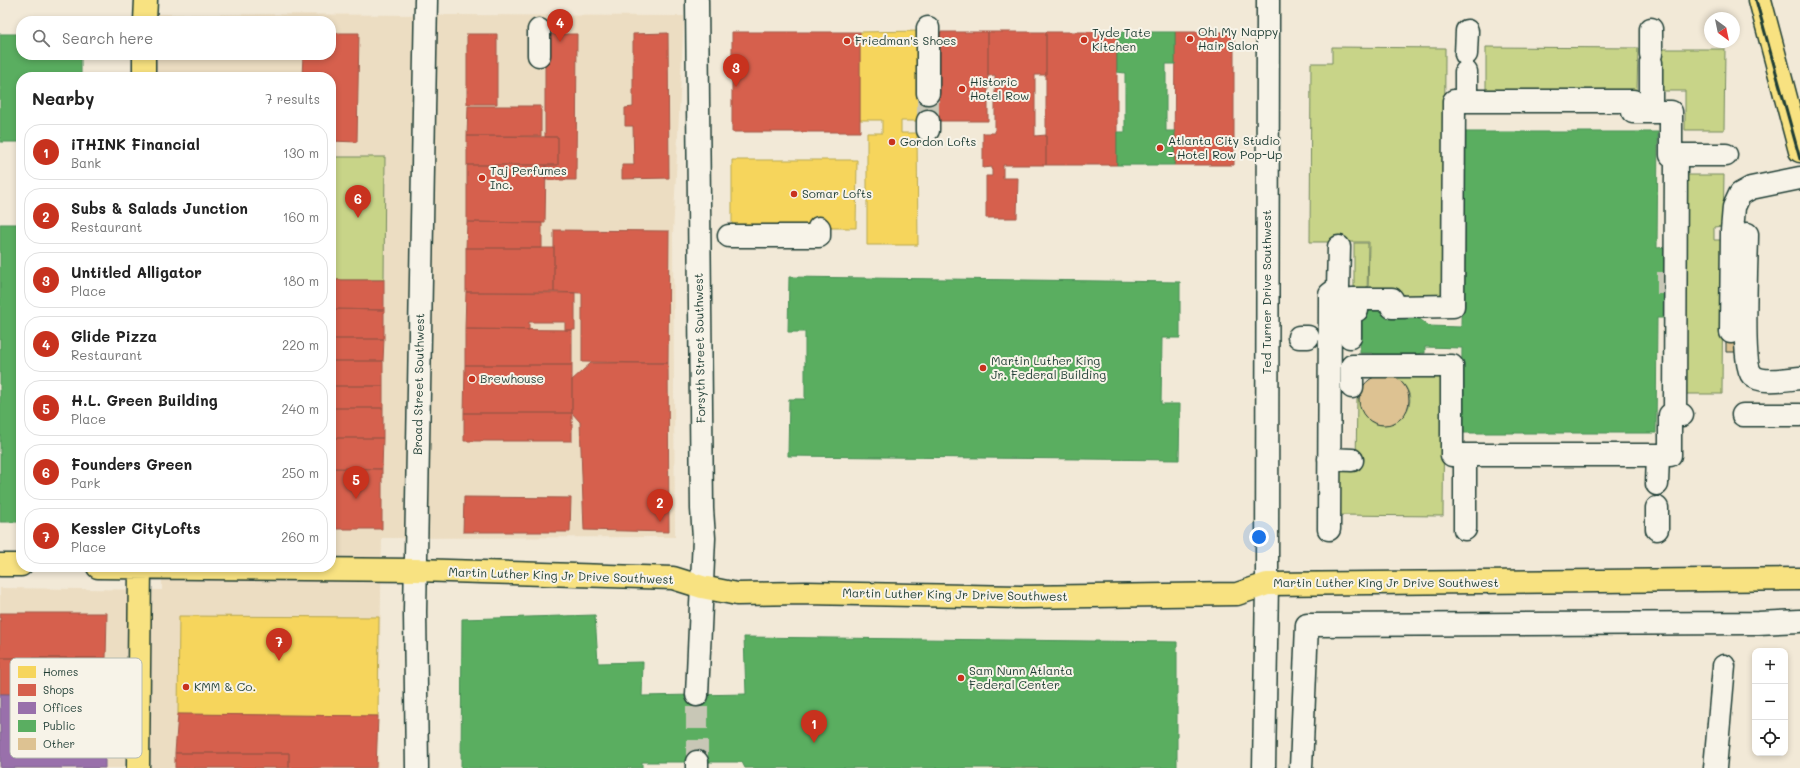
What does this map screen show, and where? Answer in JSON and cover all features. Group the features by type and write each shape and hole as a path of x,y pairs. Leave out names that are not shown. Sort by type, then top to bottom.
{"main road":[{"path":"145,16 146,0"},
{"path":"1760,0 1800,151"},
{"path":"144,60 144,72"},
{"path":"0,565 16,565"},
{"name":"Martin Luther King Jr Drive Southwest","path":"336,569 416,570 673,578 702,587 737,594 806,592 1020,597 1237,594 1267,584 1800,579"},
{"path":"139,658 140,572"},
{"path":"138,758 138,768"}],"street":[{"name":"Broad Street Southwest","path":"417,768 416,570 426,0"},
{"name":"Forsyth Street Southwest","path":"697,0 702,509 704,538 697,695"},
{"name":"Ted Turner Drive Southwest","path":"1264,768 1267,584 1268,0"},
{"path":"928,28 928,93"},
{"path":"1650,29 1650,112"},
{"path":"539,30 539,54"},
{"path":"1466,101 1467,31"},
{"path":"1339,247 1338,288 1330,294 1343,299 1392,299 1392,306 1453,306 1454,101 1632,101 1633,112 1671,112 1671,155 1726,155"},
{"path":"1343,370 1452,366 1452,455 1670,454 1670,415 1678,415 1672,283 1676,155"},
{"path":"1731,332 1732,231 1734,206 1740,194 1751,188 1800,178"},
{"path":"729,236 819,236 819,228"},
{"path":"1747,234 1746,336 1748,364 1752,375 1761,380 1800,378"},
{"path":"1330,529 1329,460 1343,370 1333,337 1343,299"},
{"path":"1743,415 1800,416"},
{"path":"1465,455 1465,529"},
{"path":"1657,484 1658,455"},
{"path":"1329,460 1352,460"},
{"path":"1657,508 1657,529"},
{"path":"1301,768 1307,625 1750,623 1800,621"},
{"path":"1715,768 1724,666"}],"shaded area":[{"path":"155,14 684,16 673,234 675,537 382,538 378,768 0,768 0,588 162,590 162,572 336,572 336,72 156,72 155,60 336,60 336,16 155,16"}],"green space":[{"path":"1332,47 1445,48 1444,301 1368,295 1369,242 1310,242 1311,63 1332,63"},
{"path":"1486,47 1638,48 1637,91 1486,90"},
{"path":"1662,49 1725,49 1724,130 1685,130 1685,91 1662,91"},
{"path":"336,157 385,157 384,280 336,280"},
{"path":"1685,175 1724,175 1723,226 1714,227 1714,240 1723,240 1722,394 1684,394"},
{"path":"1354,243 1368,243 1367,295 1354,295"},
{"path":"1444,373 1443,516 1335,515 1335,463 1356,463 1357,399 1359,398 1364,415 1374,423 1386,425 1397,420 1406,412 1410,401 1407,389 1395,377"}],"building: Homes":[{"name":"Gordon Lofts","path":"922,31 933,93 934,121 901,121 901,133 917,133 918,245 867,245 867,133 882,133 882,120 860,120 860,32"},
{"name":"Somar Lofts","path":"732,160 857,160 856,228 732,228"},
{"path":"179,616 379,617 378,716 178,714"}],"building: Shops":[{"path":"732,32 860,32 860,132 732,132"},
{"path":"934,32 988,32 988,121 934,121"},
{"path":"988,32 1046,32 1046,75 1035,75 1035,136 1046,135 1046,165 1003,165 1003,178 1018,178 1017,218 986,218 986,176 992,176 992,167 983,168 983,133 995,133 995,75 988,76"},
{"path":"1046,32 1117,32 1117,165 1046,165"},
{"path":"1175,32 1234,32 1234,165 1174,165"},
{"path":"336,33 359,33 357,142 336,141 336,72 302,72 303,60 336,60"},
{"path":"668,33 669,178 622,179 622,165 634,165 633,126 625,126 625,108 633,107 633,34"},
{"path":"467,34 497,34 497,104 467,104"},
{"path":"545,34 577,34 576,180 545,180 546,165 558,165 558,137 545,137"},
{"path":"468,106 541,106 541,136 467,136"},
{"path":"467,136 558,137 558,165 467,165"},
{"path":"467,165 546,165 545,223 467,222"},
{"path":"467,222 542,223 542,248 466,248"},
{"path":"554,230 669,231 668,363 582,362 582,293 554,292"},
{"path":"466,248 554,248 554,292 466,292"},
{"path":"336,280 384,280 384,310 336,309"},
{"path":"466,292 575,293 575,330 565,330 565,322 529,322 529,330 465,329"},
{"path":"336,309 384,310 384,339 336,339"},
{"path":"465,329 572,330 572,365 465,365"},
{"path":"336,339 384,339 383,361 336,361"},
{"path":"336,361 383,361 383,386 336,386"},
{"path":"591,363 668,363 669,532 584,530 580,422 572,413 572,380"},
{"path":"465,365 572,365 572,413 464,413"},
{"path":"336,386 383,386 383,408 336,408"},
{"path":"336,408 383,408 383,438 336,438"},
{"path":"464,413 572,413 572,441 464,441"},
{"path":"336,438 383,438 382,469 336,468"},
{"path":"336,468 382,469 382,529 336,529"},
{"path":"464,497 571,498 570,532 463,532"},
{"path":"0,613 107,613 106,658 0,658"},
{"path":"0,658 10,658 10,694 0,694"},
{"name":"Sam Nunn Atlanta Federal Center","path":"991,663 1139,664 1138,768 990,768"},
{"path":"178,714 378,716 376,768 289,768 289,753 175,753"},
{"path":"175,753 289,753 289,768 175,768"}],"building: Offices":[{"path":"0,694 10,694 10,758 105,758 105,768 0,768"}],"building: Public":[{"path":"1117,32 1175,32 1175,64 1166,64 1166,131 1175,131 1174,165 1117,165 1117,132 1125,132 1125,73 1117,72"},
{"path":"0,34 16,34 16,60 81,60 81,72 16,72 16,142 0,142"},
{"path":"1463,132 1658,132 1657,248 1669,247 1669,318 1657,318 1656,433 1461,433 1462,348 1425,347 1425,353 1420,353 1420,360 1372,360 1373,353 1360,353 1361,304 1410,315 1429,326 1461,327"},
{"path":"0,224 16,224 16,522 0,522"},
{"name":"Martin Luther King Jr. Federal Building","path":"789,277 1180,282 1180,338 1162,338 1161,404 1180,404 1179,460 788,456 789,399 805,399 805,332 788,332"},
{"name":"Sam Nunn Atlanta Federal Center","path":"595,615 598,663 643,662 642,696 746,694 744,637 1177,642 1177,768 745,768 742,762 642,762 642,768 461,768 462,619"}],"building: Other":[{"path":"1726,341 1739,341 1739,352 1726,352"},
{"path":"1379,375 1389,375 1402,382 1409,395 1409,405 1402,418 1389,425 1379,425 1370,421 1363,414 1359,405 1359,395 1363,386 1370,379"}],"tunnel":[{"path":"928,93 928,121"},
{"path":"1657,283 1669,283"},
{"path":"697,695 697,762"}],"railway":[{"path":"1756,0 1800,159"}],"place":[{"name":"Oh! My Nappy Hair Salon","path":"1190,39"},
{"name":"Tyde Tate Kitchen","path":"1084,40"},
{"name":"Friedman's Shoes","path":"847,41"},
{"name":"Glide Pizza","path":"560,42"},
{"name":"Untitled Alligator","path":"736,87"},
{"name":"Historic Hotel Row","path":"962,89"},
{"name":"Gordon Lofts","path":"892,142"},
{"name":"Atlanta City Studio - Hotel Row Pop-Up","path":"1160,148"},
{"name":"Taj Perfumes Inc.","path":"482,178"},
{"name":"Somar Lofts","path":"794,194"},
{"name":"Founders Green","path":"358,218"},
{"name":"Martin Luther King Jr. Federal Building","path":"983,368"},
{"name":"Brewhouse","path":"472,379"},
{"name":"H.L. Green Building","path":"356,499"},
{"name":"Subs & Salads Junction","path":"660,522"},
{"name":"Kessler CityLofts","path":"279,661"},
{"name":"Sam Nunn Atlanta Federal Center","path":"961,678"},
{"name":"KMM & Co.","path":"186,687"},
{"name":"iTHINK Financial","path":"814,743"}]}
